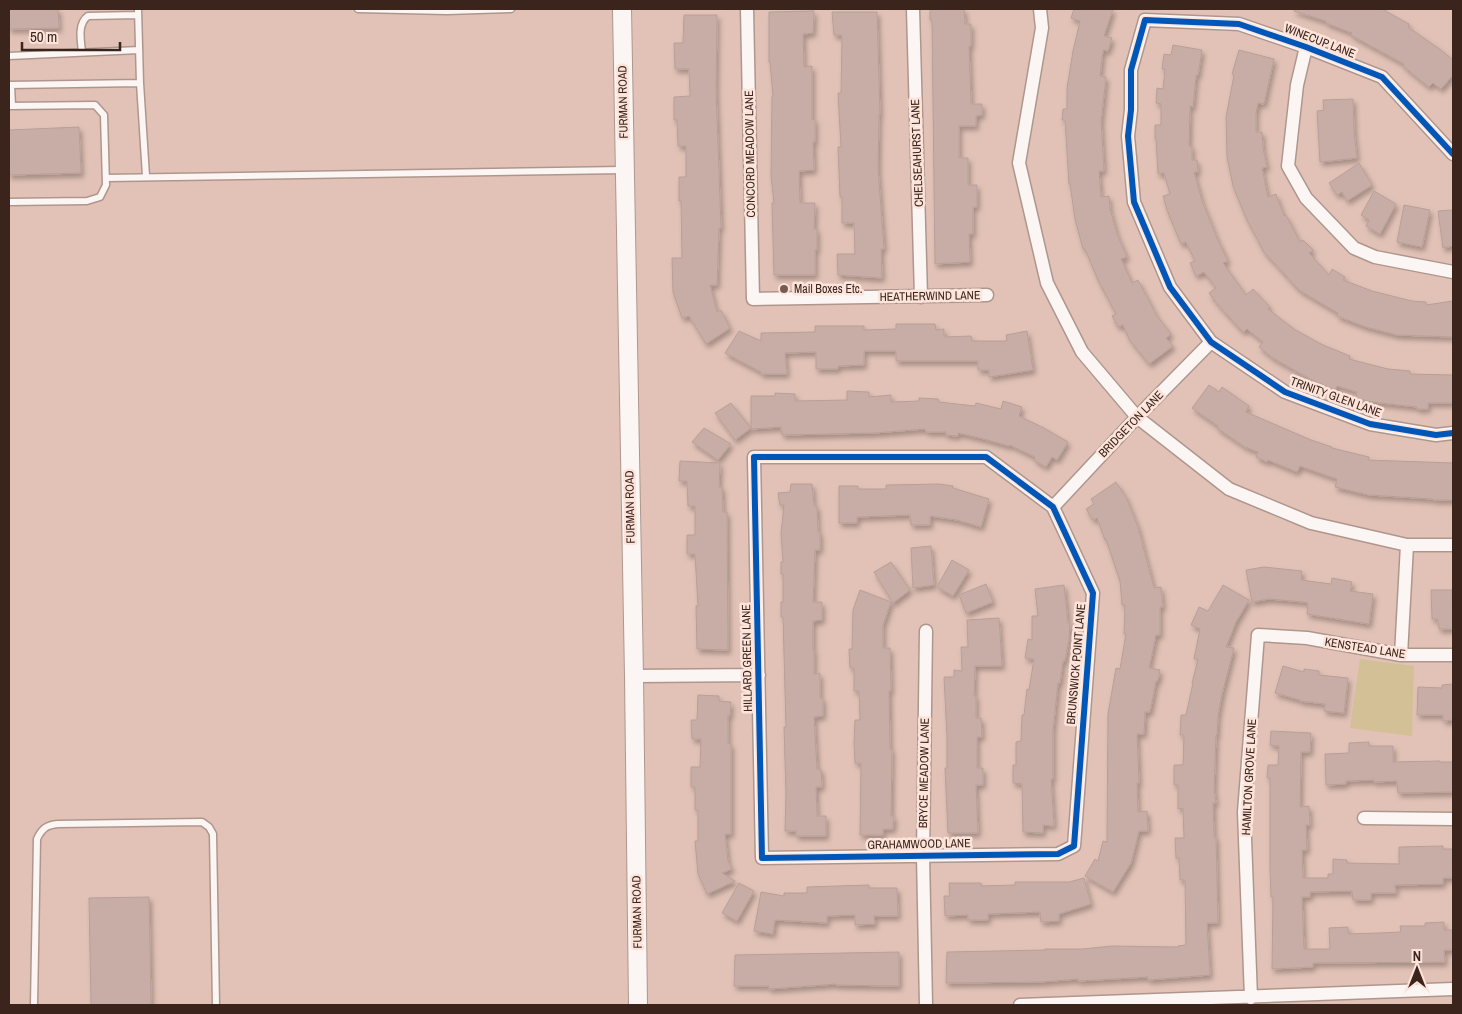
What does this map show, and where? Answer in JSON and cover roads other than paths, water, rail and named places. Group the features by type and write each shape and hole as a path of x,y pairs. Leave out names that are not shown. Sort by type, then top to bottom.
{"street":[{"name":"FURMAN ROAD","path":"622,9 638,1005"},
{"name":"CONCORD MEADOW LANE","path":"747,9 753,299"},
{"name":"CHELSEAHURST LANE","path":"913,9 921,297"},
{"path":"1040,9 1042,28 1019,163 1047,283 1082,352 1137,417 1229,490 1311,524 1408,545 1453,545"},
{"name":"WINECUP LANE","path":"1145,20 1239,24 1306,47 1382,77 1453,154"},
{"name":"TRINITY GLEN LANE","path":"1145,20 1131,70 1128,136 1134,202 1170,287 1211,342 1285,392 1370,424 1436,435 1453,433"},
{"path":"1306,47 1297,85 1288,166 1306,198 1354,248 1376,257 1453,272"},
{"name":"HEATHERWIND LANE","path":"753,299 987,295"},
{"name":"BRIDGETON LANE","path":"1053,507 1137,417 1211,342"},
{"name":"BRUNSWICK POINT LANE","path":"754,457 986,457 1053,507 1093,593 1074,846"},
{"name":"HILLARD GREEN LANE","path":"754,457 762,858"},
{"path":"1401,655 1408,545"},
{"name":"BRYCE MEADOW LANE","path":"926,631 922,855 926,1005"},
{"name":"HAMILTON GROVE LANE","path":"1251,998 1244,812 1258,635 1307,638"},
{"name":"KENSTEAD LANE","path":"1307,638 1401,655 1453,655"},
{"path":"634,676 759,675"},
{"path":"1364,818 1453,819"},
{"name":"GRAHAMWOOD LANE","path":"762,858 1058,854 1074,846"},
{"path":"1020,1005 1251,998 1453,989"}],"lane":[{"path":"358,9 447,11 511,9"},
{"path":"82,52 81,26 83,20 88,16 138,12 146,176"},
{"path":"9,56 139,50"},
{"path":"9,202 87,201 100,197 106,185 104,115 96,105 10,106 10,85 140,83"},
{"path":"106,178 624,170"},
{"path":"34,1005 37,839 40,832 48,825 58,824 202,822 209,826 212,834 216,1005"}],"place":[{"name":"Mail Boxes Etc.","path":"784,289"}]}
